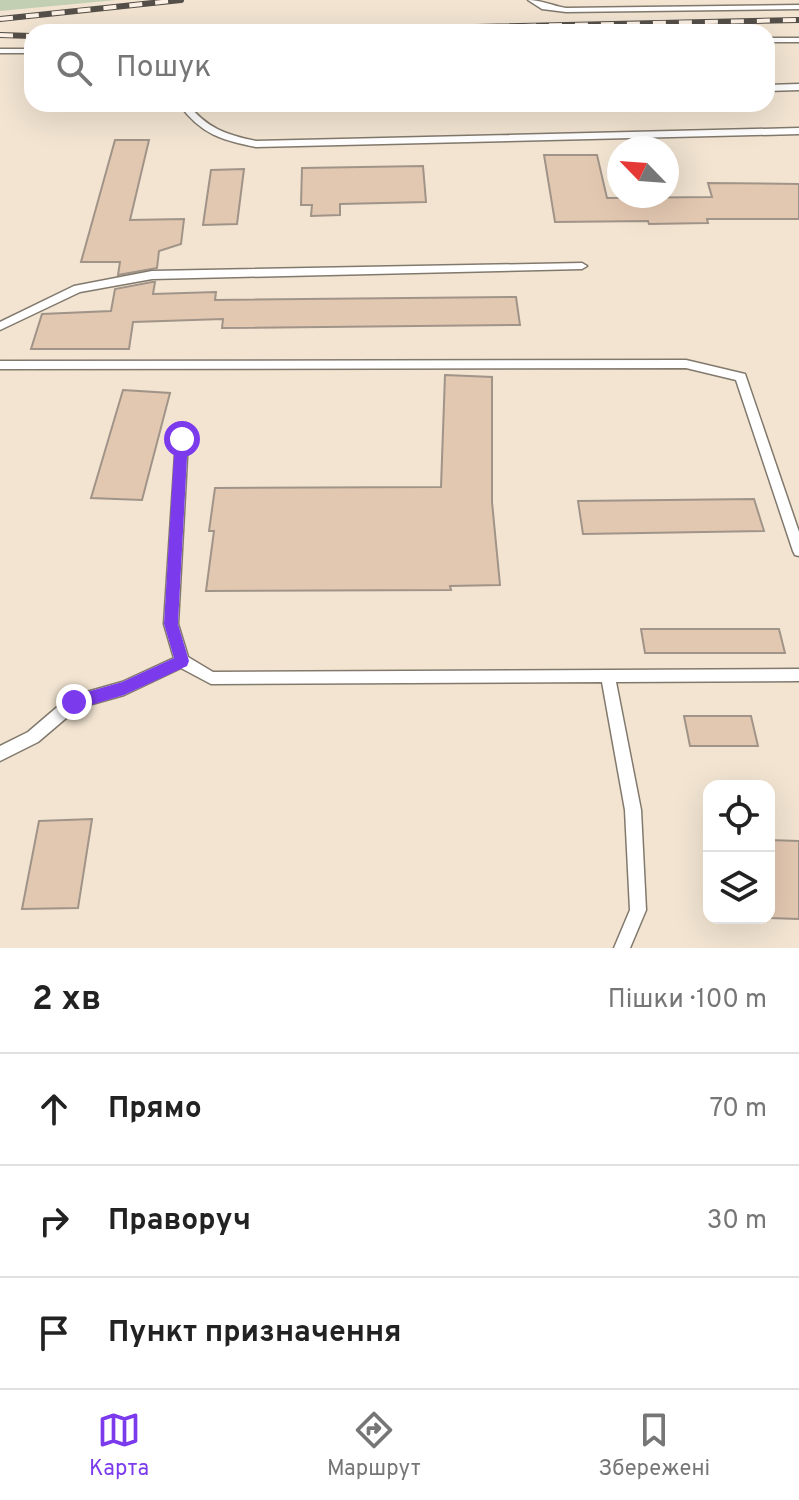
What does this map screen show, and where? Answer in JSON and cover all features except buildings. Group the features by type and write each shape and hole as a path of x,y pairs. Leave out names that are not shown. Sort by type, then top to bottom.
{"lane":[{"path":"532,0 545,7 566,10 799,7"},
{"path":"775,40 799,40"},
{"path":"0,51 24,52"},
{"path":"775,88 799,87"},
{"path":"189,112 196,122 217,136 256,144 799,131"},
{"path":"0,326 78,289 152,275 582,266"},
{"path":"0,365 686,364 741,377 799,551"},
{"path":"182,439 171,624 182,661 211,678 799,675"},
{"path":"0,754 33,737 74,702 124,688 182,661"},
{"path":"608,676 633,810 638,910 622,948"}],"shaded area":[{"path":"0,0 799,0 799,948 0,948"}],"green space":[{"path":"0,0 116,0 0,11"}],"railway":[{"path":"0,19 181,0"},
{"path":"612,24 799,20"},
{"path":"0,35 24,36"}],"route":[{"path":"74,702 124,688 182,661 171,624 182,439"}]}
